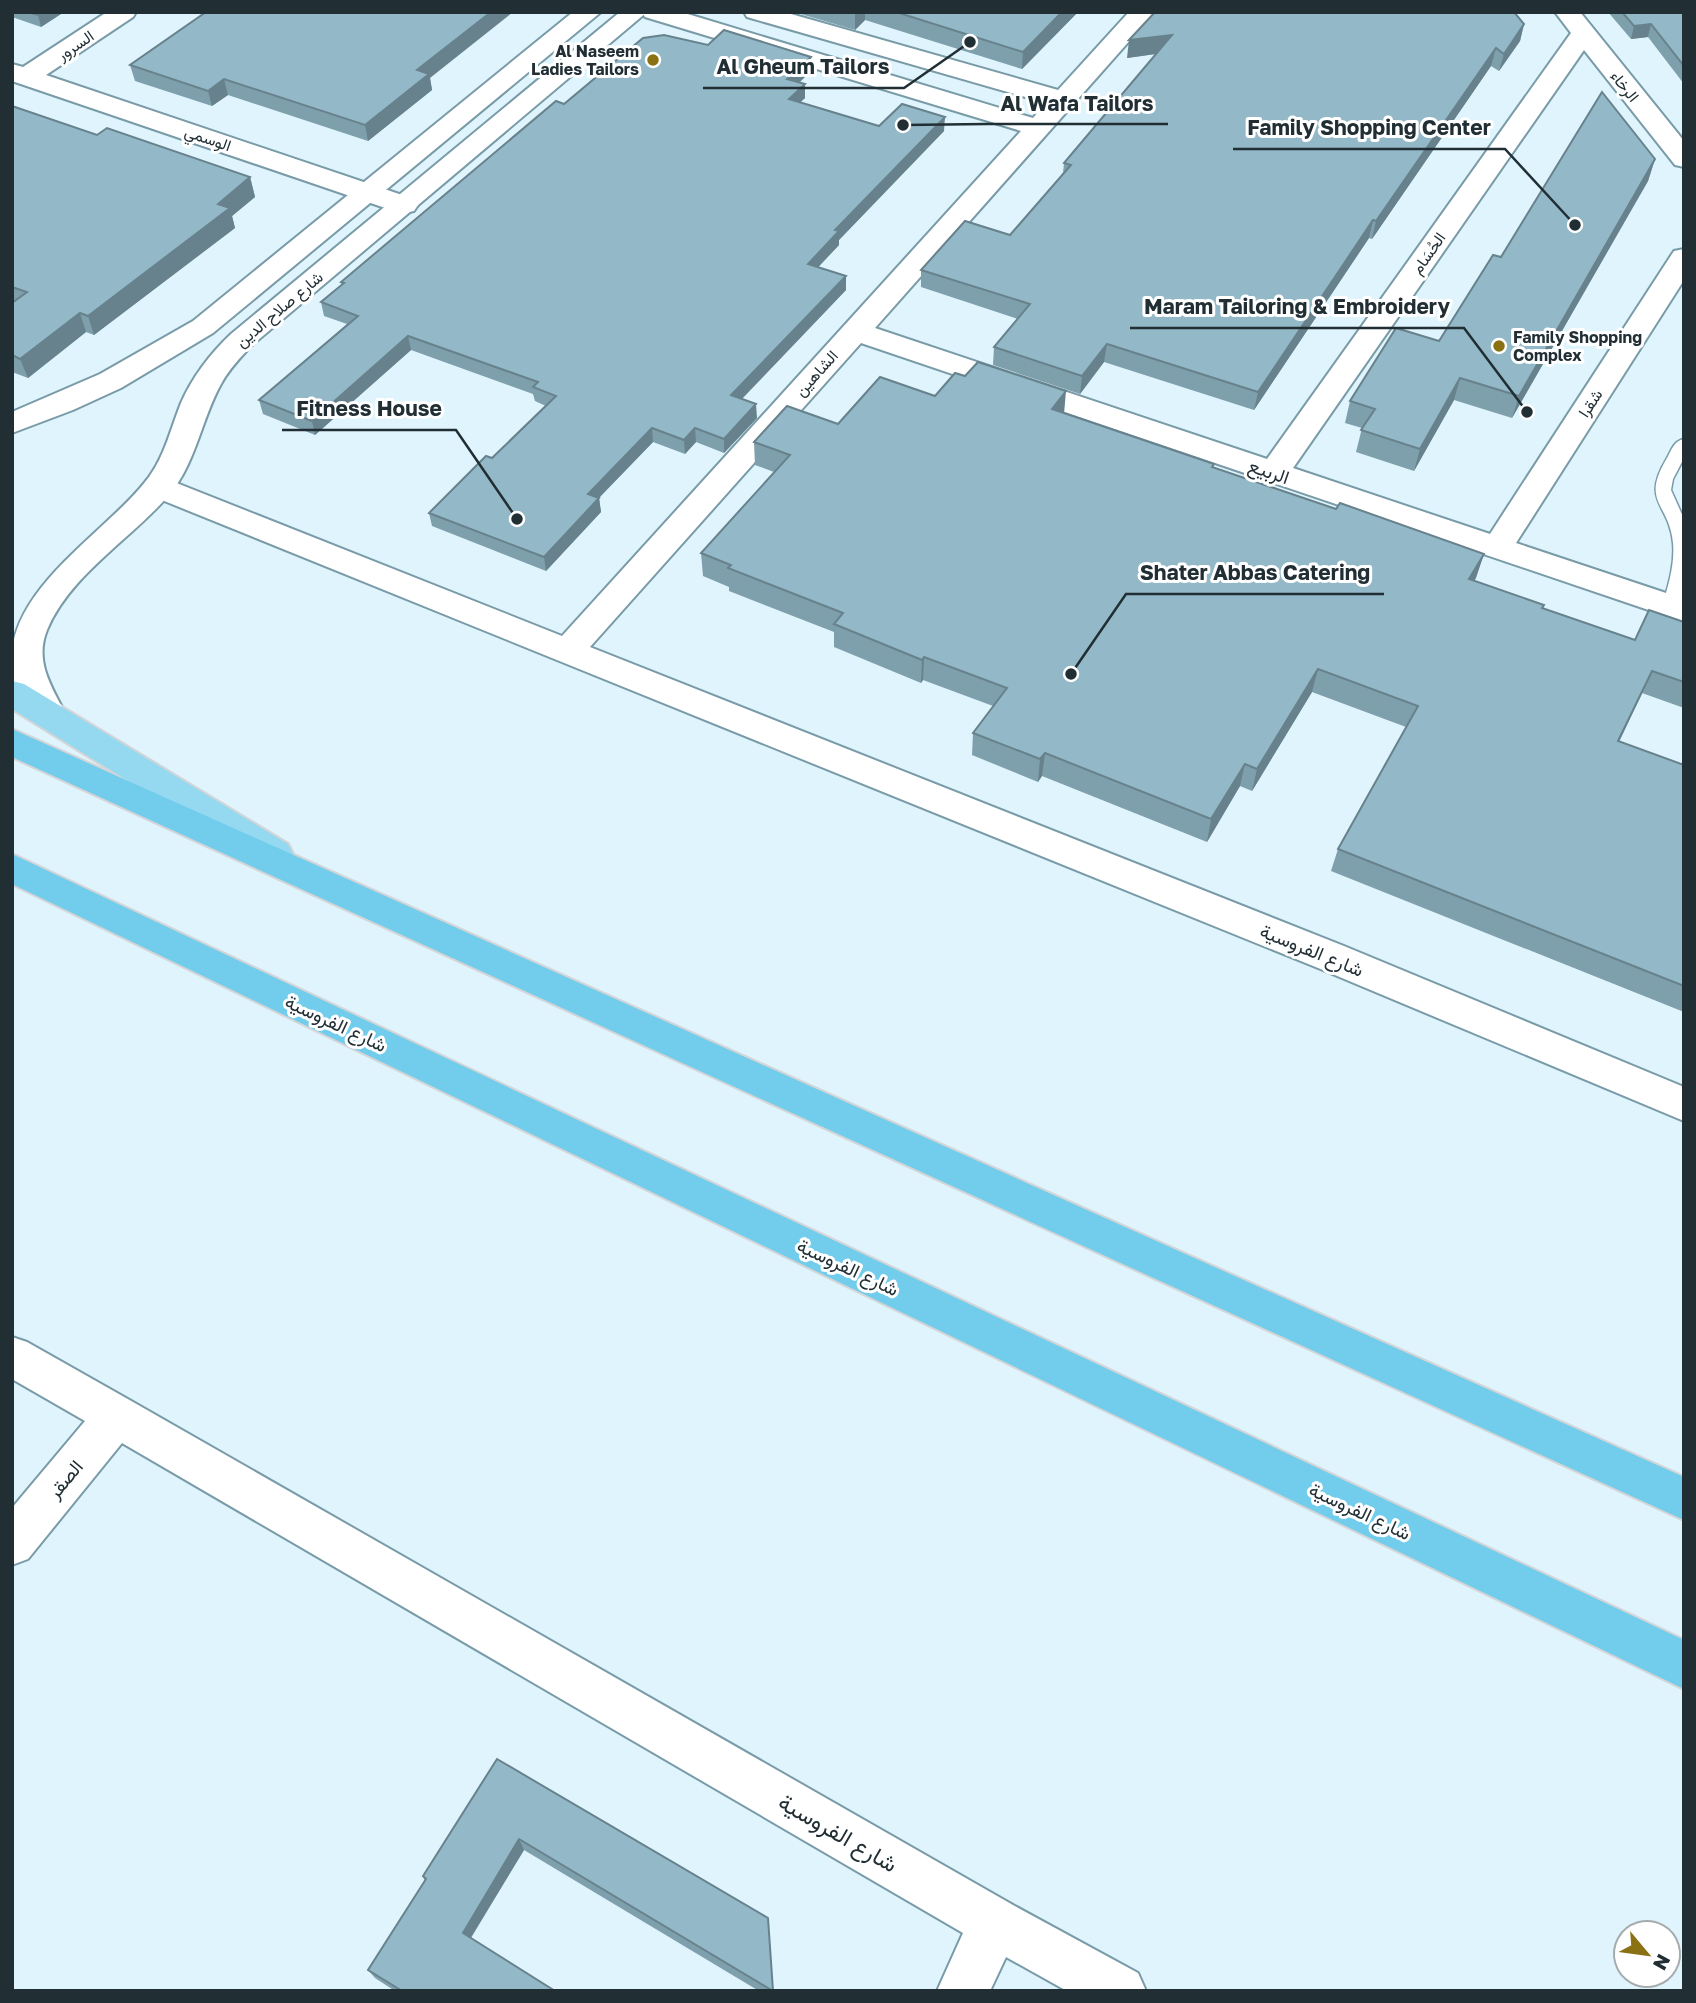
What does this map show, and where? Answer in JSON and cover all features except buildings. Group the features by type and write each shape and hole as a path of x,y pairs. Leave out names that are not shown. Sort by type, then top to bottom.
{"highway":[{"path":"12,742 1684,1500"},
{"name":"شارع الفروسية","path":"12,868 1684,1665"}],"main road":[{"path":"12,693 327,886"}],"street":[{"name":"السرور","path":"19,74 124,12"},
{"name":"شارع صلاح الدين","path":"12,423 57,407 154,359 222,312 589,12"},
{"name":"شارع صلاح الدين","path":"50,715 27,673 24,652 29,629 47,601 158,487 172,468 204,387 241,340 635,12"},
{"path":"654,12 1038,128"},
{"path":"756,12 1063,100"},
{"name":"الشاهين","path":"568,650 1143,12"},
{"name":"الرخاء","path":"1575,23 1684,159"},
{"name":"الحُسَام","path":"1273,472 1575,23"},
{"name":"الوسمي","path":"19,74 404,205"},
{"name":"شقرا","path":"1497,548 1684,257"},
{"name":"الربيع","path":"855,331 1677,609"},
{"path":"154,359 188,360 213,374"},
{"name":"شارع الفروسية","path":"158,487 1331,957 1684,1105"},
{"name":"شارع الفروسية","path":"12,1356 995,1923 1120,1991"},
{"name":"الصقر","path":"12,1543 117,1416"},
{"path":"963,1991 995,1923"}],"lane":[{"path":"1677,609 1683,553 1679,529 1663,492 1664,483 1683,444"}],"place":[{"name":"Al Gheum Tailors","path":"970,42"},
{"name":"Al Naseem Ladies Tailors","path":"653,60"},
{"name":"Al Wafa Tailors","path":"903,125"},
{"name":"Family Shopping Center","path":"1575,225"},
{"name":"Family Shopping Complex","path":"1499,346"},
{"name":"Maram Tailoring & Embroidery","path":"1527,412"},
{"name":"Fitness House","path":"517,519"},
{"name":"Shater Abbas Catering","path":"1071,674"}]}
